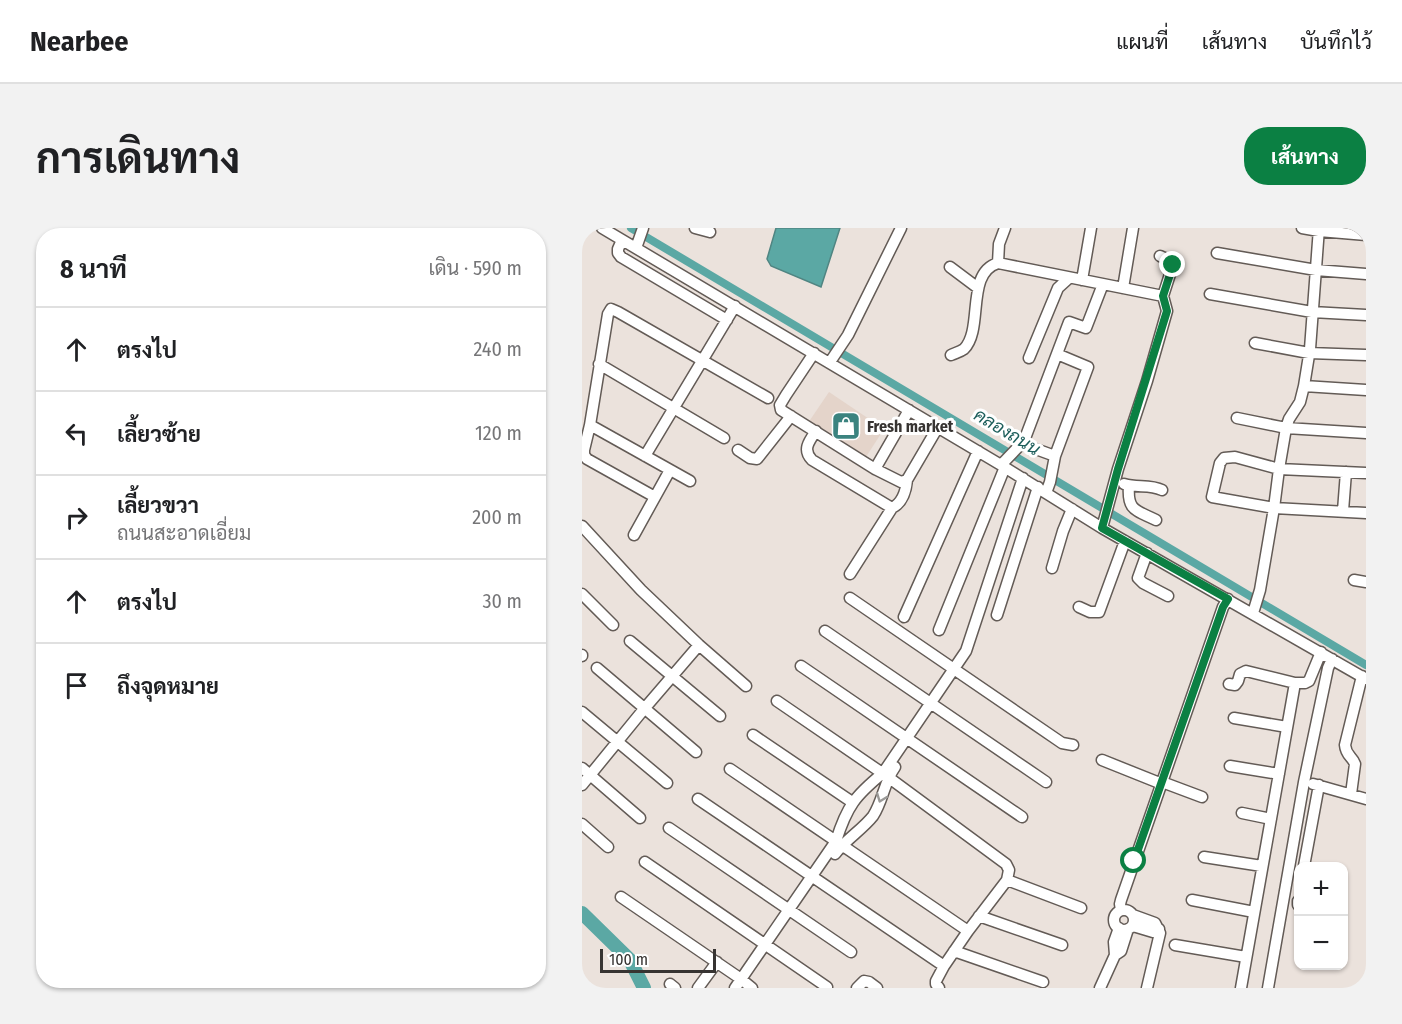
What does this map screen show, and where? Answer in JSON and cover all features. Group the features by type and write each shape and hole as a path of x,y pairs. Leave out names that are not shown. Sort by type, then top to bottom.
{"street":[{"path":"602,228 622,240 638,244 735,306 814,353 831,360 909,410 1004,464 1072,509 1103,523 1125,541 1228,599 1254,610 1364,677 1345,744 1347,755 1354,760 1355,764 1351,794"},
{"path":"638,244 643,228"},
{"path":"695,228 710,232"},
{"path":"831,360 848,335 901,228"},
{"path":"998,263 999,244 1005,228"},
{"path":"1082,280 1091,228"},
{"path":"1123,288 1133,228"},
{"path":"1302,228 1366,235"},
{"path":"1254,610 1260,590 1286,428 1300,402 1304,386 1319,229"},
{"path":"622,240 618,249 621,257 727,320"},
{"path":"1217,253 1316,270 1366,274"},
{"path":"1103,523 1167,311 1164,299 1173,265 1171,261 1160,256"},
{"path":"951,355 965,348 970,339 978,288 988,269 998,263 1123,288 1164,299"},
{"path":"950,267 978,288"},
{"path":"1029,358 1058,288 1069,278"},
{"path":"939,630 1004,464 1020,446 1069,321 1086,328 1103,284"},
{"path":"1209,294 1312,312 1366,315"},
{"path":"645,456 735,306"},
{"path":"655,497 587,459 584,455 608,315 611,309 768,398"},
{"path":"1255,344 1309,352 1366,355"},
{"path":"814,353 780,405 781,410 875,469 901,482 907,480"},
{"path":"621,897 717,962 744,985 839,843 859,830 873,816 880,803 885,775 956,671 976,632 1037,485 1053,469 1055,456 1088,367 1057,354"},
{"path":"600,364 724,438"},
{"path":"1304,386 1366,390"},
{"path":"875,469 909,410"},
{"path":"738,450 750,458 757,459 790,416"},
{"path":"1237,417 1286,428 1366,433"},
{"path":"590,425 690,481"},
{"path":"850,574 892,508 900,502 907,480 938,427"},
{"path":"816,431 807,444 808,456 892,508"},
{"path":"1020,446 1055,456"},
{"path":"904,617 978,451"},
{"path":"1366,473 1279,470 1235,458 1224,459 1220,463 1212,497 1274,508 1366,513"},
{"path":"634,535 670,470"},
{"path":"1343,512 1346,472"},
{"path":"997,615 1037,485"},
{"path":"1114,486 1150,486 1162,490"},
{"path":"1129,486 1130,504 1135,510 1156,520"},
{"path":"1052,568 1072,509"},
{"path":"583,529 699,645 746,686"},
{"path":"1079,607 1090,612 1099,612 1125,541"},
{"path":"1147,553 1138,578 1168,596"},
{"path":"1354,580 1366,582"},
{"path":"582,594 613,625"},
{"path":"850,598 1062,743 1073,745"},
{"path":"1100,988 1115,955 1121,951 1128,924 1126,910 1122,910 1120,904 1121,900 1223,607 1228,599"},
{"path":"825,631 1046,782"},
{"path":"630,641 720,717"},
{"path":"582,785 586,772 618,742 699,645"},
{"path":"1229,684 1236,685 1240,674 1246,671 1305,683 1321,652"},
{"path":"1268,988 1304,782 1328,668 1332,659"},
{"path":"801,666 1022,817"},
{"path":"597,668 696,752"},
{"path":"1241,988 1295,682"},
{"path":"777,700 885,775 1006,864 1009,870 1007,880 944,966 936,981 939,988"},
{"path":"582,712 667,783"},
{"path":"1234,718 1287,728"},
{"path":"753,735 852,802"},
{"path":"1101,760 1202,797"},
{"path":"1230,766 1279,774"},
{"path":"730,769 968,931"},
{"path":"586,772 640,818"},
{"path":"839,843 842,820 852,802 868,785 885,775"},
{"path":"1304,782 1366,799"},
{"path":"1305,862 1319,785"},
{"path":"698,799 944,966"},
{"path":"1242,813 1271,819"},
{"path":"582,824 608,847"},
{"path":"669,828 851,952"},
{"path":"1203,857 1262,866"},
{"path":"645,862 827,987"},
{"path":"1007,880 1081,908"},
{"path":"1192,900 1254,912"},
{"path":"1122,910 1115,916 1116,925 1155,923 1159,929 1160,937 1147,988"},
{"path":"979,916 1062,945"},
{"path":"1175,945 1246,957"},
{"path":"954,951 1043,982"},
{"path":"698,988 717,962"},
{"path":"857,988 864,981 877,988"}],"shaded area":[{"name":"Fresh market","path":"829,392 884,429 864,460 808,423"}],"water":[{"path":"776,228 840,228 821,287 771,266 767,259"}],"waterway":[{"name":"คลองถนน","path":"631,228 1366,665"},
{"path":"582,913 630,960 644,988"}],"place":[{"name":"Fresh market","path":"846,426"}],"route":[{"path":"1134,861 1223,607 1228,599 1102,528 1167,311 1163,296 1173,265"}]}
